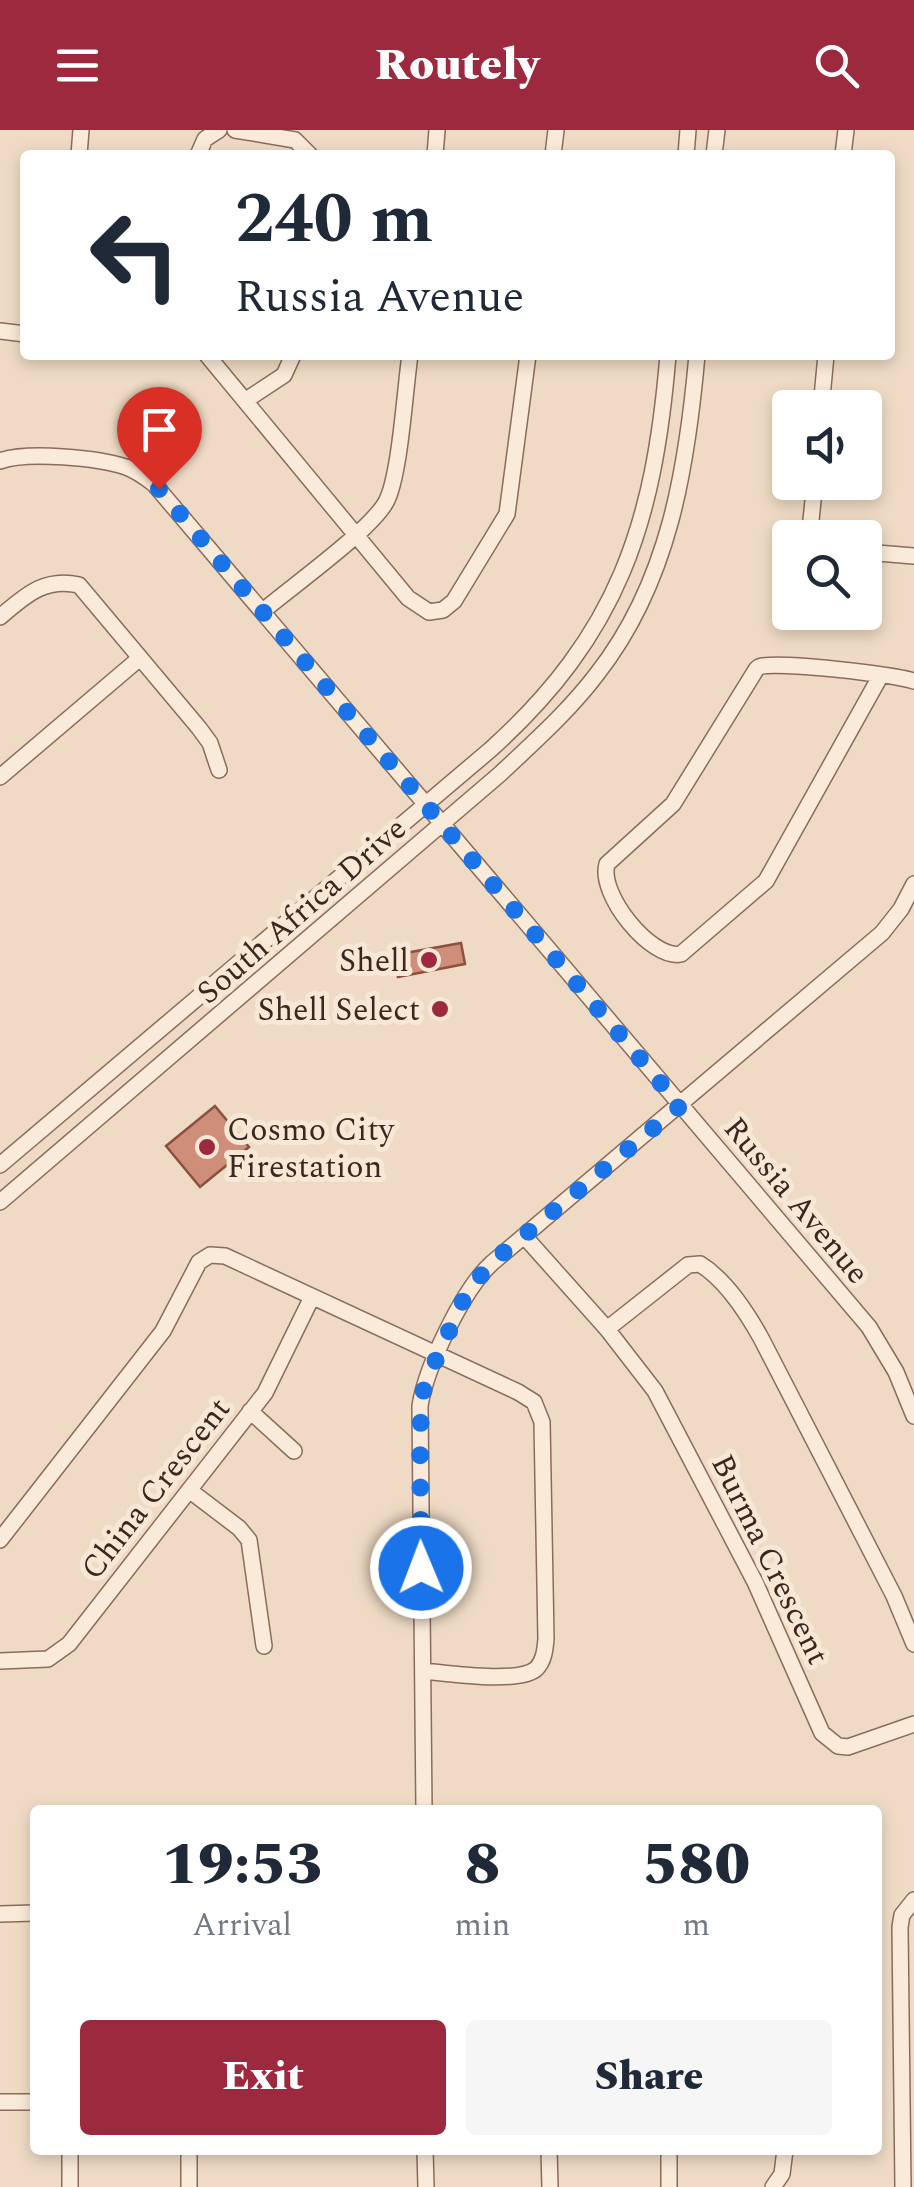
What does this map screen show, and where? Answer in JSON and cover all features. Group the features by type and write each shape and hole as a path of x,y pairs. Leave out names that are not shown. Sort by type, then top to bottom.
{"street":[{"path":"200,150 205,139 219,130"},
{"path":"235,130 295,140 305,150"},
{"path":"211,360 354,535 422,610 443,610 454,601 507,514 527,360"},
{"path":"246,400 284,375 291,360"},
{"path":"262,611 383,507 389,496 409,360"},
{"name":"South Africa Drive","path":"0,1165 526,717 560,678 602,617 646,508 657,460 667,360"},
{"name":"South Africa Drive","path":"0,1202 442,825 569,707 598,674 626,630 652,576 675,510 684,474 695,360"},
{"path":"823,390 826,360"},
{"name":"Russia Avenue","path":"0,461 17,457 106,463 137,472 159,489 869,1327 890,1359 914,1416"},
{"path":"882,553 914,556"},
{"path":"0,617 24,596 49,583 79,585 206,736 220,770"},
{"path":"0,776 140,658"},
{"path":"880,675 766,881 681,954 669,956 659,950 620,910 607,886 605,871 614,857 674,804 759,667 880,675 914,681"},
{"path":"424,1805 420,1406 424,1386 462,1301 477,1278 907,913 914,884"},
{"name":"Burma Crescent","path":"525,1237 608,1329 655,1391 762,1597 822,1733 838,1746 848,1748 914,1724"},
{"path":"0,1540 163,1331 188,1278 204,1258 225,1256 518,1392 534,1402 540,1413 545,1651 535,1670 518,1676 422,1671"},
{"path":"608,1329 688,1266 700,1264 715,1276 746,1312 761,1338 894,1596 914,1644"},
{"name":"China Crescent","path":"0,1660 48,1659 61,1652 270,1384 312,1297"},
{"path":"250,1412 294,1451"},
{"path":"190,1490 239,1528 248,1540 264,1646"},
{"path":"903,2187 908,2126 900,1927 902,1914 914,1900"},
{"path":"0,1914 30,1913"},
{"path":"0,2102 30,2102"},
{"path":"70,2155 70,2187"},
{"path":"189,2155 189,2187"},
{"path":"426,2155 426,2187"},
{"path":"549,2155 550,2187"},
{"path":"668,2155 669,2187"},
{"path":"773,2187 782,2174 784,2155"}],"building":[{"path":"461,943 465,964 398,977 394,955"},
{"name":"Cosmo City Firestation","path":"215,1106 249,1147 200,1187 166,1146"}],"place":[{"name":"Shell","path":"429,960"},
{"name":"Shell Select","path":"440,1009"},
{"name":"Cosmo City Firestation","path":"207,1147"}],"route":[{"path":"159,489 680,1106 492,1262 467,1292 428,1376 420,1406 421,1568"}]}
